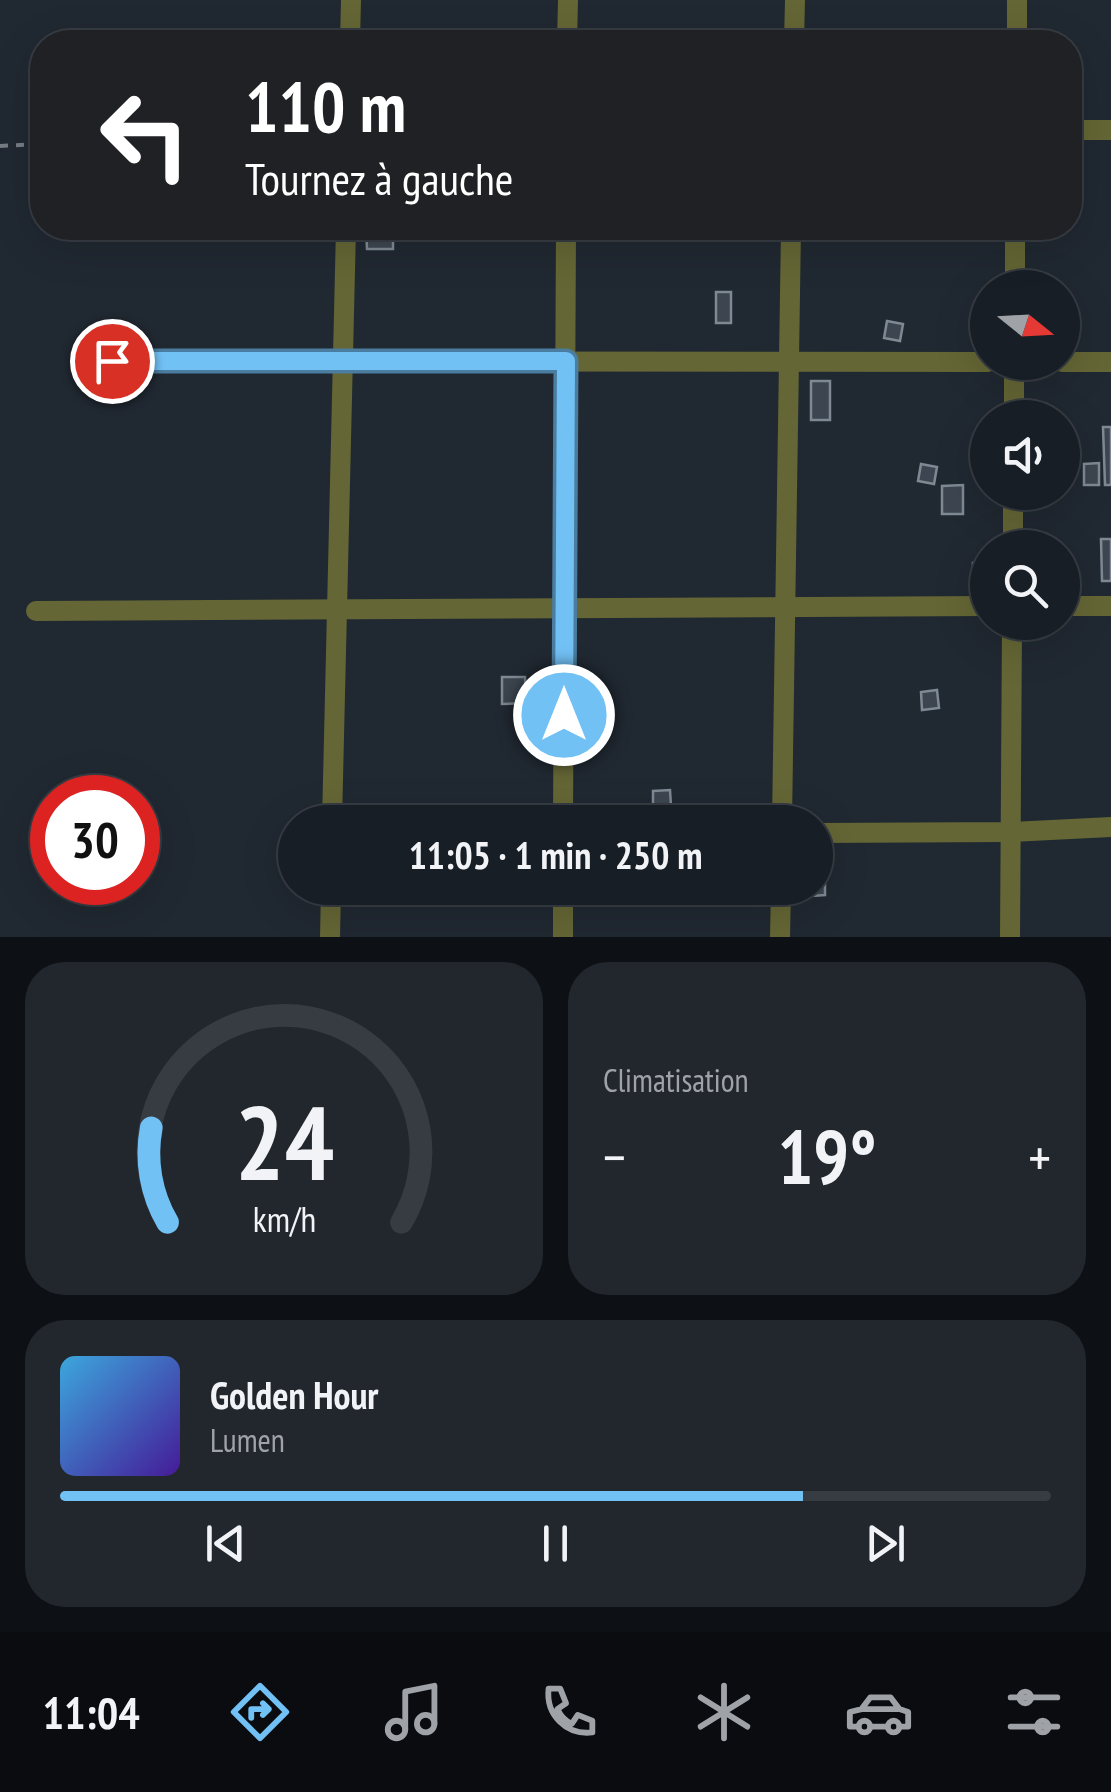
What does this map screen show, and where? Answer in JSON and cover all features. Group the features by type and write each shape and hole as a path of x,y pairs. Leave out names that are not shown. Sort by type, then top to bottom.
{"street":[{"path":"350,30 351,0"},
{"path":"567,30 568,0"},
{"path":"794,30 795,0"},
{"path":"1017,0 1017,30"},
{"path":"1082,130 1111,130"},
{"path":"332,805 346,240"},
{"path":"563,805 566,240"},
{"path":"782,805 792,240"},
{"path":"1015,270 1016,240"},
{"path":"112,361 970,362"},
{"path":"1080,362 1111,362"},
{"path":"36,610 970,606"},
{"path":"1080,606 1111,606"},
{"path":"1010,937 1012,640"},
{"path":"833,832 1010,832 1111,827"},
{"path":"330,937 331,905"},
{"path":"563,905 563,937"},
{"path":"780,937 781,905"}],"path":[{"path":"0,146 30,145"}],"building":[{"path":"367,240 393,240 393,249 367,249"},
{"path":"716,292 731,292 731,323 716,323"},
{"path":"887,321 903,324 900,341 884,338"},
{"path":"811,381 830,381 830,420 811,420"},
{"path":"1103,427 1111,427 1111,485 1105,485"},
{"path":"1099,463 1099,485 1084,485 1084,464"},
{"path":"921,464 937,467 934,484 918,481"},
{"path":"963,485 963,514 942,514 942,486"},
{"path":"1101,539 1111,539 1111,581 1102,581"},
{"path":"502,677 525,677 526,703 502,704"},
{"path":"937,690 939,708 922,710 921,692"},
{"path":"670,790 671,805 653,805 653,791"}],"route":[{"path":"112,361 566,361 564,715"}]}
